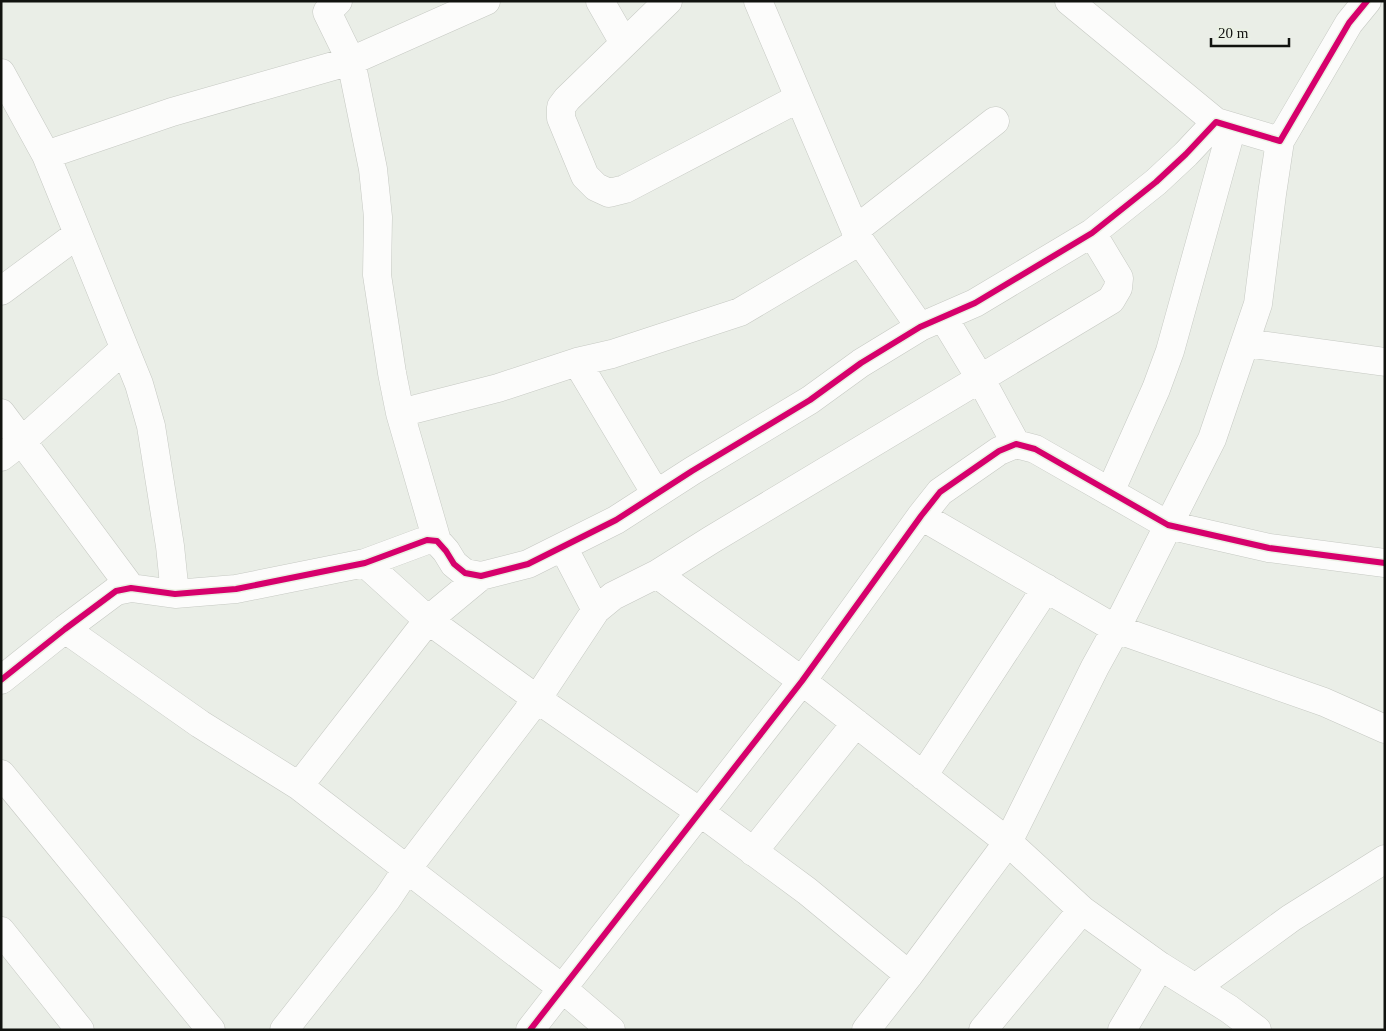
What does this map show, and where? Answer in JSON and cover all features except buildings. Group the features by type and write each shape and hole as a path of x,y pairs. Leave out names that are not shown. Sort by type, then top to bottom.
{"street":[{"path":"46,155 172,112 351,61 486,1"},
{"path":"600,1 624,43"},
{"path":"668,1 561,107 561,118 585,176 596,187 609,193 625,189 799,98"},
{"path":"758,1 857,235 980,378 1016,444"},
{"path":"1069,1 1224,124 1280,141"},
{"path":"866,1030 1008,842 1094,667 1116,629 1212,439 1258,304 1280,141 1349,23 1367,1"},
{"path":"330,5 351,61 373,169 378,217 377,275 400,413 437,541 454,564 466,573 481,576"},
{"path":"1,72 46,155 139,384 151,426 170,546 175,594"},
{"path":"400,413 498,388 577,362 612,354 740,312 857,235 995,121"},
{"path":"298,786 428,620 481,576 528,564 616,520 810,400 861,363 932,322 975,303 1092,233 1224,124"},
{"path":"1110,492 1156,389 1170,351 1224,124"},
{"path":"284,1030 387,899 407,869 537,699 596,610 613,596 657,574 1111,300 1118,288 1119,278 1092,233"},
{"path":"1,291 78,234"},
{"path":"1245,343 1385,362"},
{"path":"12,449 124,349"},
{"path":"577,362 656,494"},
{"path":"1,413 12,449 131,588"},
{"path":"530,1030 802,681 940,492 999,451 1016,444 1035,449 1168,525 1269,548 1385,563"},
{"path":"921,516 1116,629 1324,702 1385,729"},
{"path":"1,680 116,591 131,588 175,594 236,589 365,563 427,540 437,541"},
{"path":"563,547 596,610"},
{"path":"365,563 428,620 537,699 700,812 807,891 909,975"},
{"path":"657,574 802,681 1008,842 1082,910 1160,966 1229,1009 1257,1030"},
{"path":"924,776 1046,588"},
{"path":"65,629 200,724 298,786 562,989 611,1030"},
{"path":"753,852 856,723"},
{"path":"1,774 211,1030"},
{"path":"1195,988 1291,918 1385,859"},
{"path":"983,1030 1082,910"},
{"path":"1,931 80,1030"},
{"path":"1122,1030 1160,966"}],"cycle path":[{"path":"1,680 116,591 131,588 175,594 236,589 365,563 427,540 437,541 454,564 465,573 481,576 528,564 616,520 692,471 810,400 861,363 920,327 975,303 1092,233 1156,182 1216,122 1280,141 1349,23 1367,1"},
{"path":"530,1030 802,681 940,492 999,451 1016,444 1035,449 1168,525 1269,548 1385,563"}]}
